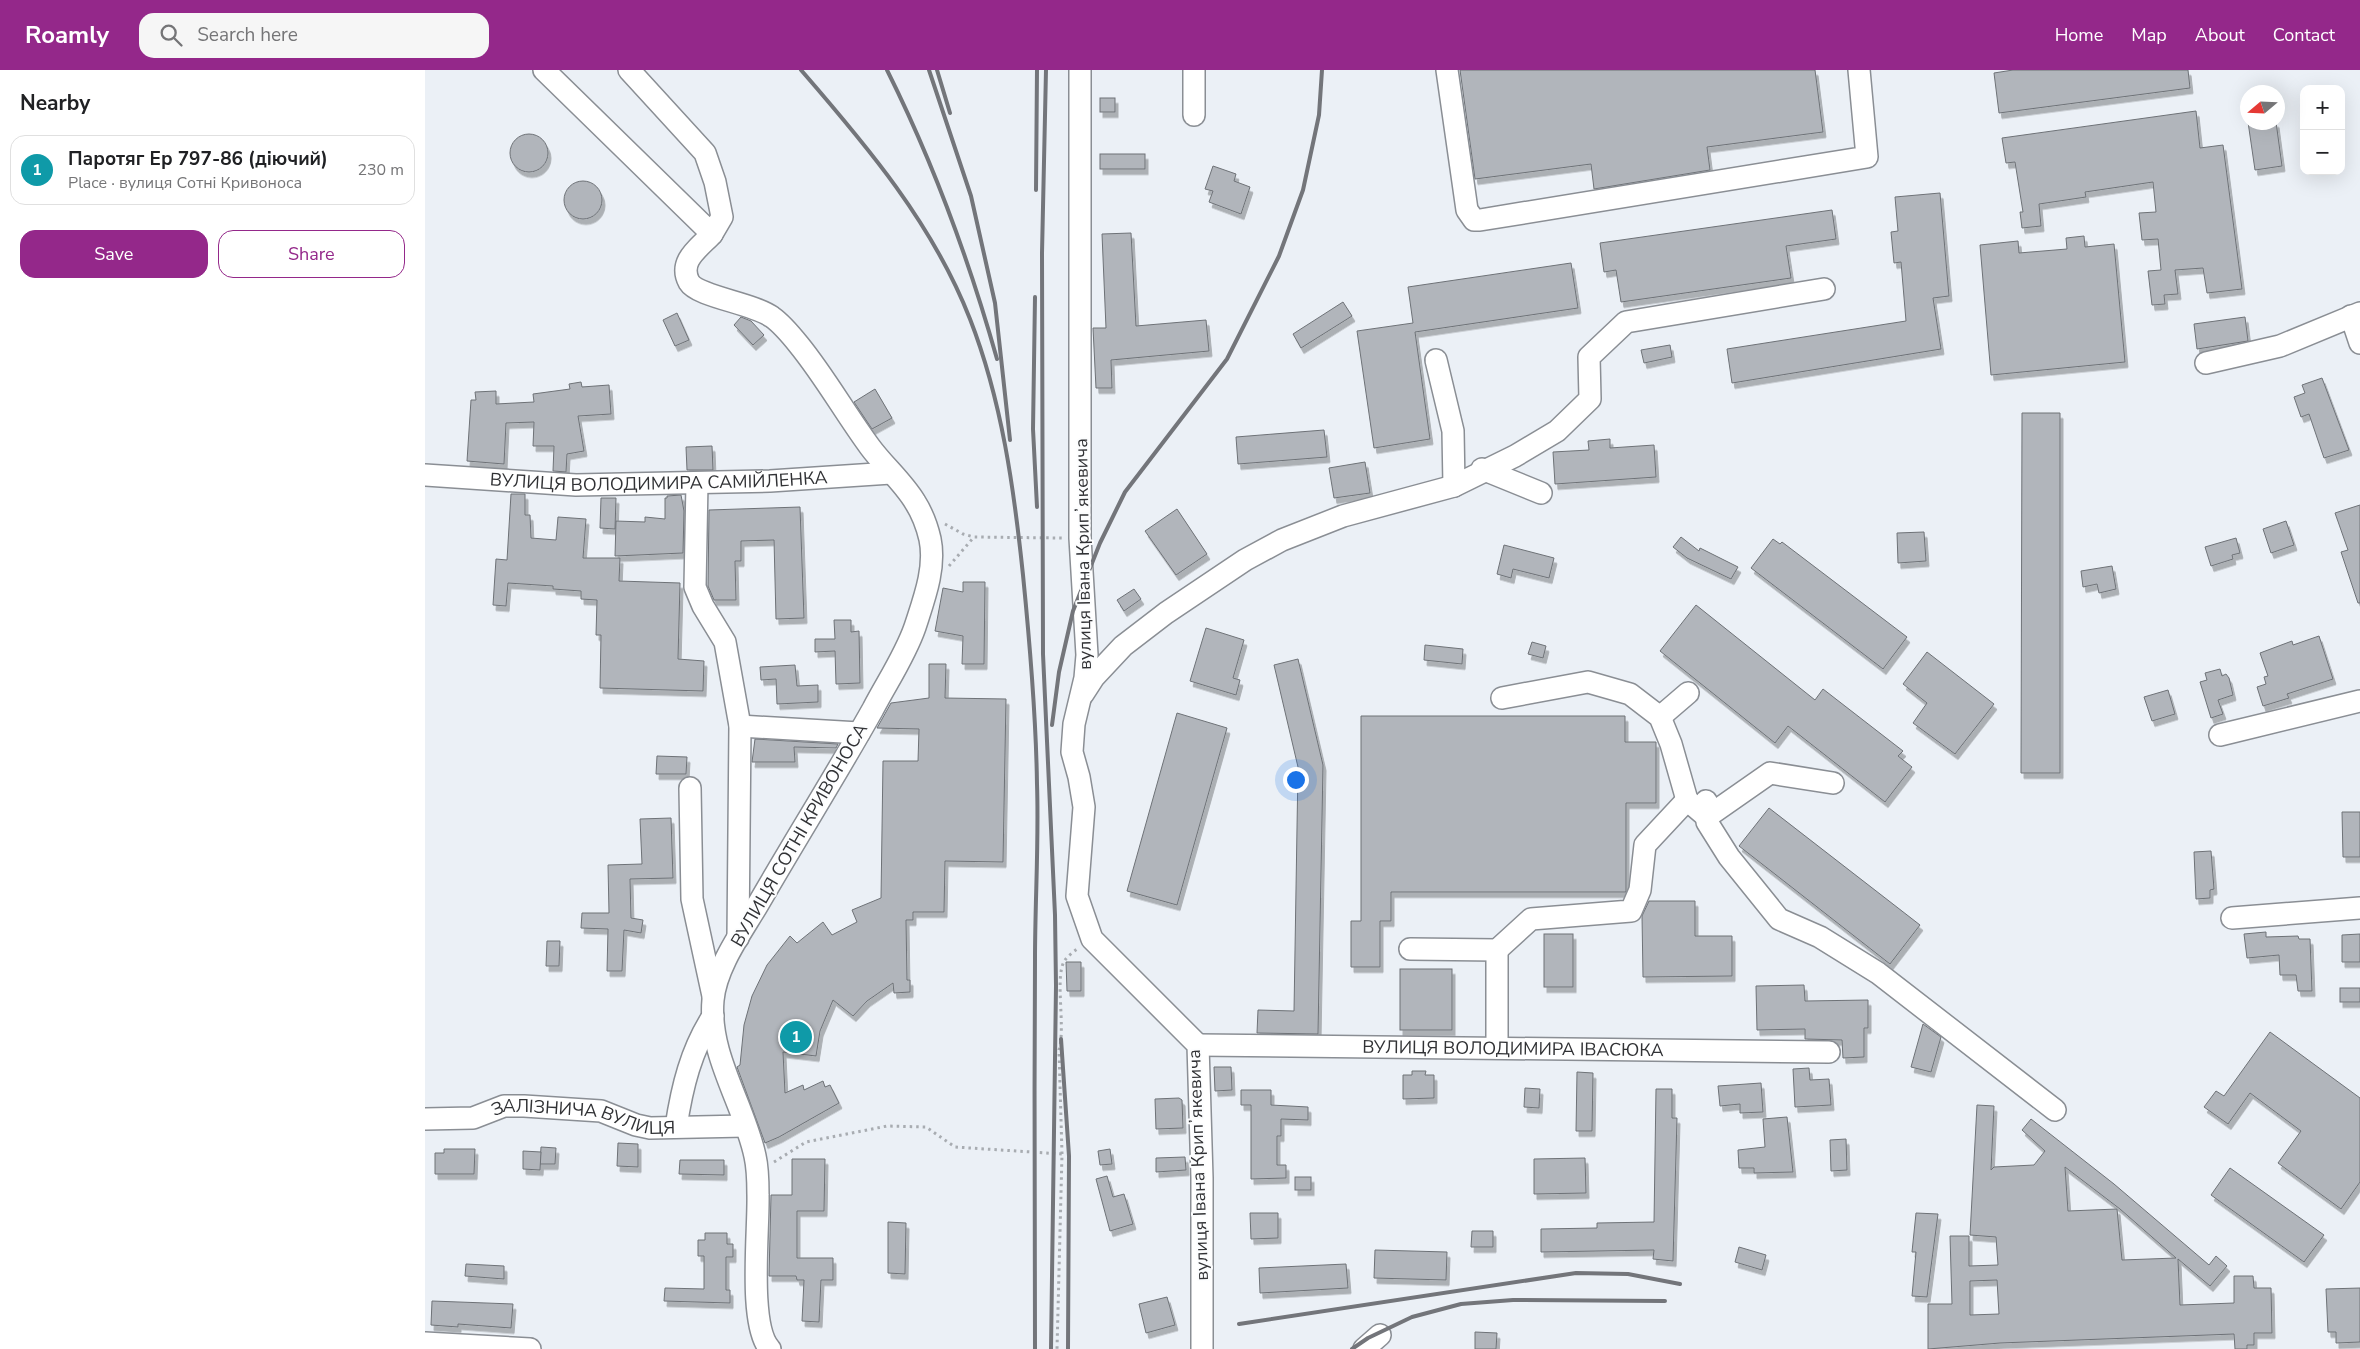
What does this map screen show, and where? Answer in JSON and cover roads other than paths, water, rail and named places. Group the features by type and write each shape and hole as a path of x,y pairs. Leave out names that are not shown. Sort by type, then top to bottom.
{"street":[{"path":"544,70 712,234 722,217 715,182 705,153 629,70"},
{"name":"вулиця Івана Крипʼякевича","path":"1080,70 1080,538 1087,655 1081,698 1074,724 1072,752 1084,807 1077,896 1083,918 1093,939 1198,1045 1202,1178 1202,1349"},
{"path":"1194,70 1194,115"},
{"path":"1447,70 1467,210 1474,220 1480,220 1867,157 1859,70"},
{"name":"ВУЛИЦЯ СОТНІ КРИВОНОСА","path":"712,234 688,258 685,268 688,281 695,290 754,306 773,318 810,360 871,448 914,500 927,527 932,555 927,587 908,644 859,733 738,938 720,973 713,1006 723,1063 755,1155 758,1179 757,1296 761,1347"},
{"path":"1081,698 1094,677 1123,646 1174,608 1245,560 1282,540 1343,516 1454,486 1515,456 1557,432 1590,399 1589,357 1626,322 1824,289"},
{"path":"2206,363 2280,346 2356,315 2360,343"},
{"path":"1436,360 1453,431 1454,486"},
{"path":"1484,470 1541,493"},
{"name":"ВУЛИЦЯ ВОЛОДИМИРА САМІЙЛЕНКА","path":"425,475 576,485 770,481 891,473"},
{"path":"697,483 695,588 703,606 725,642 739,726 738,938"},
{"path":"1501,698 1589,682 1630,694 1660,717 1707,822 1729,857 1779,919 1820,937 1878,973 2055,1110"},
{"path":"1660,717 1688,693"},
{"path":"2221,735 2360,701"},
{"path":"739,726 859,733"},
{"path":"1410,949 1497,950 1531,919 1631,911 1640,890 1645,845 1700,806 1770,773 1833,783"},
{"path":"676,1127 681,1090 699,1036 713,1006 692,899 690,788"},
{"path":"2231,918 2360,908"},
{"path":"1497,950 1497,1048"},
{"name":"ВУЛИЦЯ ВОЛОДИМИРА ІВАСЮКА","path":"1198,1045 1829,1052"},
{"name":"ЗАЛІЗНИЧА ВУЛИЦЯ","path":"425,1119 473,1118 504,1106 523,1106 601,1112 636,1126 650,1128 745,1126"},
{"path":"1364,1349 1380,1335"},
{"path":"425,1343 530,1349"}],"railway":[{"path":"801,70 874,157 896,187 918,219 955,284 970,319 991,382 1011,478 1023,575 1032,680 1038,828 1035,937 1035,1349"},
{"path":"887,70 920,140 949,212 997,359"},
{"path":"929,70 971,196 995,303 1010,440"},
{"path":"937,70 950,113"},
{"path":"1036,190 1037,70"},
{"path":"1046,70 1042,253 1043,654 1055,915 1056,986 1051,1349"},
{"path":"1052,725 1059,672 1073,611 1100,543 1125,492 1227,359 1279,256 1303,190 1319,115 1322,70"},
{"path":"1035,297 1033,429 1037,507"},
{"path":"1061,1039 1069,1156 1068,1349"},
{"path":"1239,1324 1576,1273 1628,1274 1680,1284"},
{"path":"1352,1349 1368,1338 1412,1317 1461,1304 1513,1300 1665,1301"}],"place":[{"name":"Паротяг Ер 797-86 (діючий)","path":"796,1037"}]}
